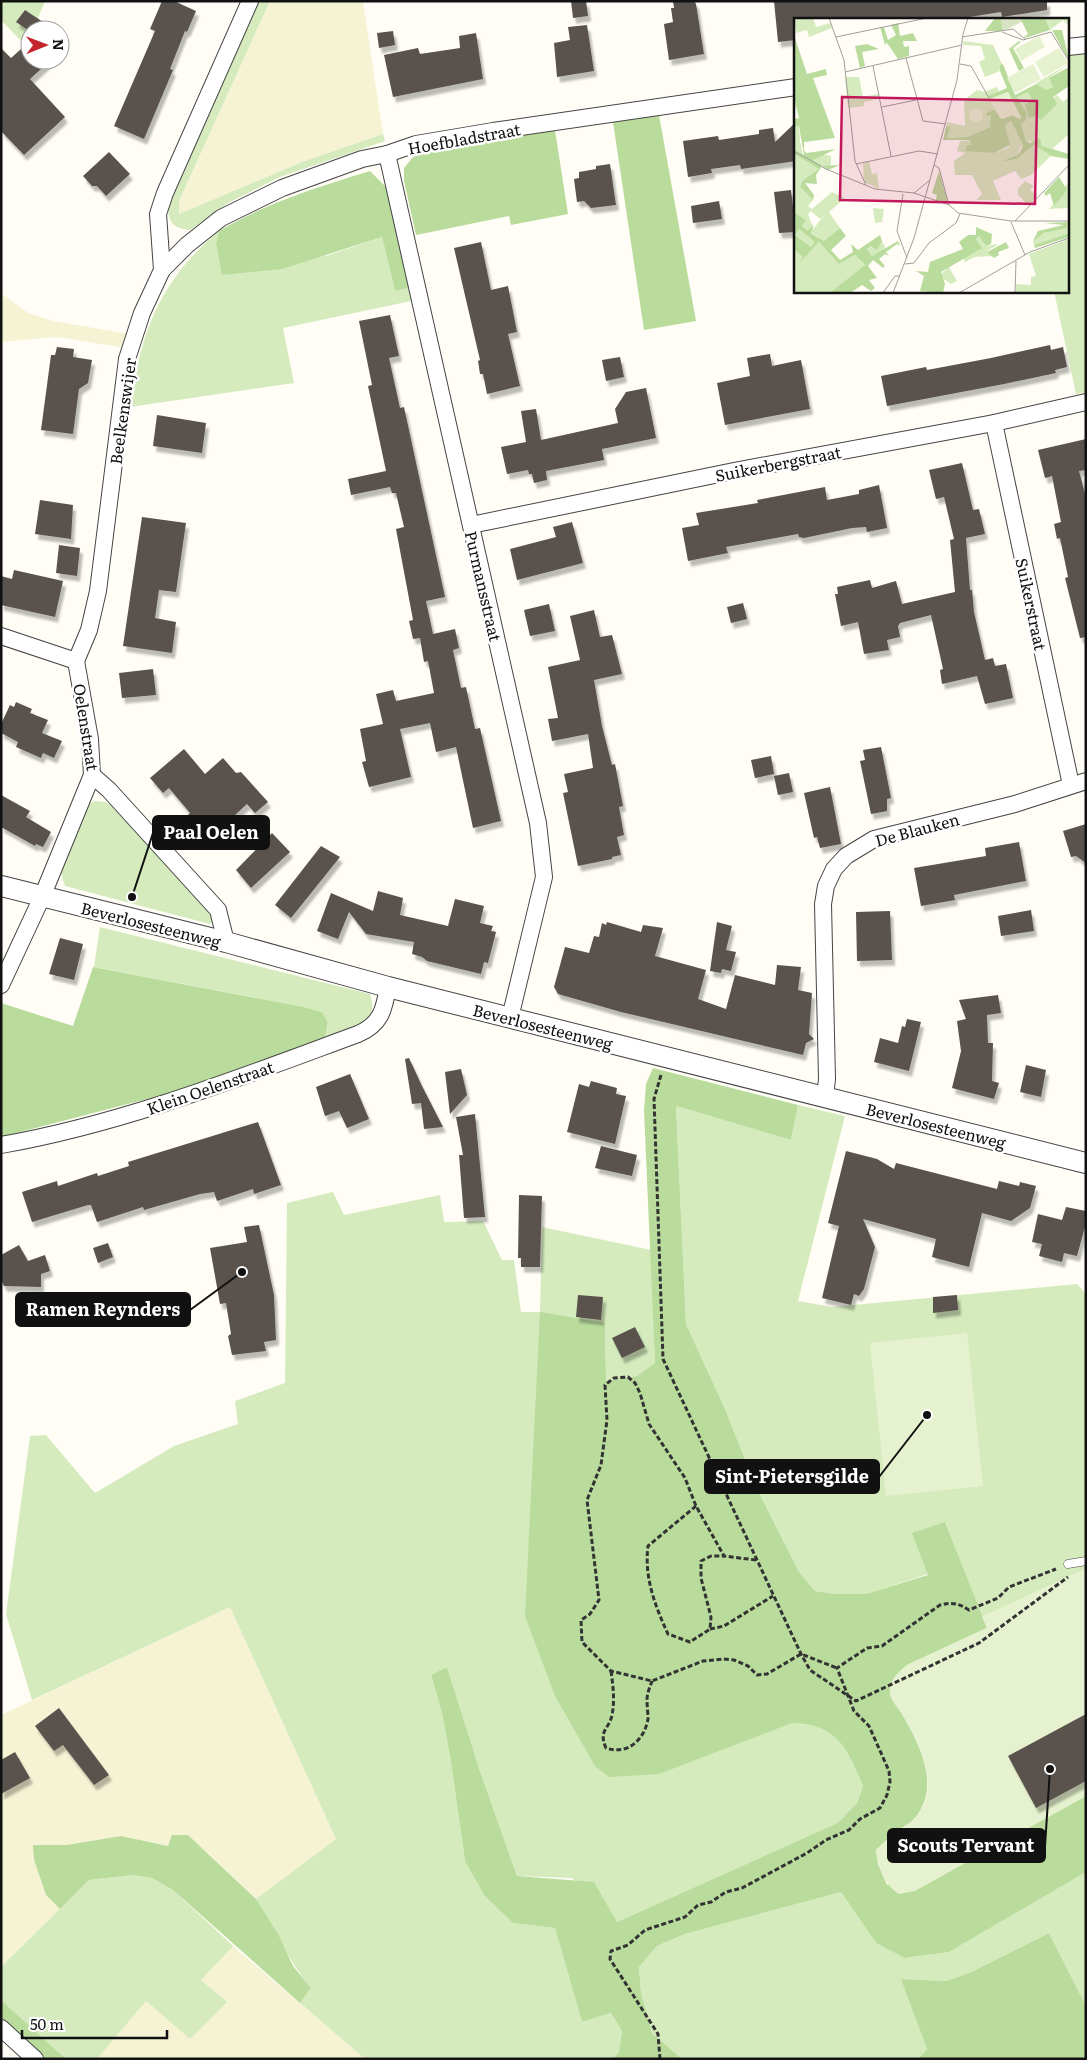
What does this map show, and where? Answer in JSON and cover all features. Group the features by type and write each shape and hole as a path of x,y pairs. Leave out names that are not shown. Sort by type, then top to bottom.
{"street":[{"name":"Beelkenswijer","path":"76,661 89,630 98,591 128,359 142,313 162,270 158,214 165,193 250,1"},
{"path":"1070,48 1086,45"},
{"name":"Hoefbladstraat","path":"162,270 187,245 221,218 282,188 362,159 387,154 416,144 493,131 794,87"},
{"name":"Purmansstraat","path":"387,154 538,823 544,877 510,1018"},
{"name":"Suikerbergstraat","path":"471,525 734,470 994,423 1086,402"},
{"name":"Suikerstraat","path":"994,423 1078,783"},
{"name":"Oelenstraat","path":"1,636 76,661 90,739 92,775 109,790 218,910 226,942"},
{"path":"1,985 42,896 92,775"},
{"name":"De Blauken","path":"825,1097 823,904 826,886 834,869 846,856 874,839 1016,804 1078,783"},
{"name":"Beverlosesteenweg","path":"1,886 226,942 388,987 1086,1163"},
{"name":"Klein Oelenstraat","path":"1,1145 70,1131 175,1102 358,1034 376,1025 382,1016 388,987"},
{"path":"1,2028 35,2059"}],"lane":[{"path":"1068,1564 1086,1561"}],"path":[{"path":"665,1057 654,1099 664,1359 773,1596 810,1670 856,1701 979,1643 1070,1576"},
{"path":"724,1556 696,1506 685,1478 649,1424 635,1383 628,1377 614,1378 605,1384 607,1420 601,1465 586,1500 599,1600 590,1614 581,1620 582,1642 610,1671 652,1681 703,1661 723,1659 748,1666 758,1675 766,1674 801,1654"},
{"path":"696,1506 648,1546 646,1564 658,1612 668,1634 690,1642 710,1629 724,1626 773,1596"},
{"path":"710,1629 711,1617 702,1585 701,1561 710,1556 757,1560"},
{"path":"838,1668 868,1648 882,1646 940,1605 951,1602 969,1610 978,1608 998,1598 1010,1588 1068,1564"},
{"path":"660,2059 658,2034 610,1959 611,1951 628,1945 645,1930 685,1917 698,1905 711,1902 726,1892 742,1888 807,1853 826,1840 849,1830 860,1819 880,1808 887,1795 890,1782 889,1771 869,1726 854,1711 838,1668 801,1654"},
{"path":"610,1671 614,1697 612,1711 602,1739 606,1748 616,1751 628,1749 639,1739 648,1720 647,1697 652,1681"}],"shaded area":[{"path":"270,1 363,1 383,134 302,162 179,214 179,201"},
{"path":"1,293 28,313 53,321 129,334 126,348 57,337 1,342"},
{"path":"230,1607 336,1839 256,1899 207,1852 121,1836 66,1845 34,1845 34,1860 46,1895 60,1909 1,1967 1,1715"},
{"path":"233,1946 365,2059 97,2059 146,2001 190,2039 227,2002 201,1980"}],"green space":[{"path":"1,1 45,1 37,20 20,20 20,40 1,20"},
{"path":"259,1 270,1 179,201 179,214 302,162 383,134 385,141 280,177 228,203 190,230 179,228 172,222 168,214 169,202"},
{"path":"1086,52 1086,392 1076,394 1054,292 1070,292 1070,54"},
{"path":"659,115 696,321 644,330 613,122"},
{"path":"555,130 568,214 511,225 509,216 416,235 404,181 404,168 413,157 450,147"},
{"path":"370,171 387,188 413,287 395,291 382,237 282,269 222,275 216,243 219,231 274,204"},
{"path":"219,231 216,243 326,256 382,237 395,291 413,287 416,300 283,328 294,383 130,407 140,355 156,310 167,289 181,269"},
{"path":"95,801 105,802 113,806 214,915 214,920 210,924 65,886 61,873 83,812 87,805"},
{"path":"100,927 370,994 371,1014 361,1025 353,1029 325,1037 328,1022 322,1012 94,967"},
{"path":"93,967 322,1012 328,1022 325,1037 197,1086 1,1137 1,1003 73,1026"},
{"path":"653,1068 798,1105 791,1140 676,1106 686,1324 725,1409 756,1487 799,1572 815,1591 835,1594 866,1594 928,1575 912,1533 945,1522 987,1628 907,1665 890,1694 907,1723 922,1755 926,1771 927,1788 924,1803 915,1818 893,1834 876,1850 878,1864 887,1885 1053,1814 1086,1796 1086,1872 949,1952 905,1958 876,1943 841,1892 685,1934 657,1946 639,1967 641,1993 652,2033 682,2059 613,2059 619,2052 622,2031 611,2013 582,2022 555,1928 513,1923 485,1896 465,1861 451,1762 442,1713 431,1675 447,1667 480,1771 517,1876 594,1882 617,1922 838,1823 857,1803 863,1786 845,1750 830,1733 807,1724 792,1723 659,1774 609,1777 595,1766 555,1696 525,1616 540,1312 605,1323 606,1381 637,1376 655,1363 644,1110 646,1084"},
{"path":"798,1105 845,1116 798,1301 832,1307 1077,1284 1086,1294 1086,1569 982,1617 945,1522 928,1574 867,1594 835,1594 815,1591 799,1572 756,1487 725,1409 686,1324 676,1106 791,1140"},
{"path":"333,1192 344,1215 440,1195 444,1222 483,1221 502,1260 514,1260 521,1312 540,1312 542,1227 651,1250 655,1364 637,1376 606,1381 605,1323 540,1313 792,1723 807,1724 830,1733 845,1750 863,1786 857,1803 839,1823 617,1922 572,1878 517,1876 480,1771 447,1667 431,1676 442,1713 465,1861 513,1923 555,1928 582,2022 611,2013 622,2031 619,2052 613,2059 365,2059 300,2003 311,1988 289,1956 256,1899 336,1839 230,1607 32,1700 6,1614 30,1436 46,1435 95,1493 174,1446 238,1424 235,1401 285,1383 287,1203"},
{"path":"967,1333 983,1486 886,1496 870,1343"},
{"path":"1086,1569 1086,1796 915,1891 899,1894 885,1880 876,1850 918,1815 926,1798 928,1786 927,1774 920,1750 910,1727 891,1697 892,1681 907,1665 987,1628 982,1617"},
{"path":"172,1835 188,1835 256,1899 278,1934 293,1966 311,1988 300,2003 173,1890 152,1878 133,1875 89,1880 60,1909 46,1895 34,1860 33,1845 66,1845 121,1836 168,1846"},
{"path":"1086,1872 1086,2006 1049,1933 969,1973 946,1981 902,1979 927,2049 918,2059 682,2059 652,2033 641,1993 639,1967 657,1946 685,1934 841,1892 876,1943 906,1958 949,1952"},
{"path":"133,1875 152,1878 173,1890 233,1946 201,1980 227,2002 190,2039 146,2001 97,2059 66,2059 1,2000 1,1967 89,1880"},
{"path":"1049,1933 1086,2006 1086,2059 918,2059 927,2049 901,1979 946,1981 969,1973"},
{"path":"1,2000 66,2059 45,2059 1,2019"}],"building":[{"path":"162,1 174,1 196,11 187,32 185,31 170,69 173,70 144,139 114,126 155,31 150,29"},
{"path":"571,1 586,1 588,16 573,18"},
{"path":"673,1 694,1 696,4 704,54 669,60 664,24 673,22 671,8 674,8"},
{"path":"774,1 1047,1 1047,10 1002,17 1001,12 963,18 794,18 794,40 778,42"},
{"path":"25,10 40,20 20,20 20,25 16,22"},
{"path":"587,25 594,71 557,77 554,43 570,40 568,27"},
{"path":"393,31 395,45 379,48 377,33"},
{"path":"476,33 483,79 393,97 384,55 418,48 420,54 460,48 459,36"},
{"path":"1,48 11,58 20,50 20,70 40,70 30,79 65,117 24,155 1,131"},
{"path":"794,124 794,161 741,169 740,165 711,169 712,173 688,177 683,141 718,136 719,140 759,134 759,130 773,128 775,142"},
{"path":"109,152 130,174 106,196 97,186 92,186 83,176"},
{"path":"610,164 616,205 591,208 584,201 577,202 574,179 579,178 579,172 596,169 596,166"},
{"path":"791,190 794,232 779,233 774,192"},
{"path":"719,201 722,219 693,223 691,206"},
{"path":"481,242 491,290 508,286 517,332 508,334 520,386 487,394 483,374 480,374 478,361 480,360 454,248"},
{"path":"390,315 399,356 389,358 400,408 404,407 445,597 426,601 433,634 455,629 459,648 453,650 461,688 466,687 475,729 480,728 501,821 473,828 456,747 436,752 430,723 400,729 411,777 369,787 362,762 366,761 360,729 383,724 376,694 393,690 396,701 434,693 428,661 424,662 420,638 413,639 409,621 413,620 396,529 404,527 396,493 392,493 390,487 351,495 348,479 386,471 368,386 372,385 359,321"},
{"path":"1050,345 1051,350 1063,347 1067,367 1055,370 1056,373 887,406 881,376 926,367 927,370"},
{"path":"57,347 74,349 73,357 92,360 88,383 79,389 73,434 41,430 51,355 55,355"},
{"path":"770,354 772,366 801,360 810,409 725,425 717,383 750,376 747,358"},
{"path":"620,357 624,377 606,381 602,360"},
{"path":"646,388 656,438 602,449 604,460 546,471 547,480 534,483 532,474 529,474 528,470 507,474 501,447 526,442 521,411 536,409 541,440 618,423 615,409 626,392"},
{"path":"157,415 206,423 202,453 153,446"},
{"path":"1086,439 1086,470 1079,471 1086,498 1086,637 1080,638 1065,578 1068,577 1060,538 1057,539 1054,524 1061,522 1052,476 1045,478 1038,450"},
{"path":"962,463 973,510 979,509 985,534 966,538 970,590 972,590 974,612 985,660 993,658 995,666 1006,664 1013,698 985,704 977,676 942,684 940,670 943,669 931,615 900,623 898,626 900,637 887,640 889,650 864,654 858,622 841,626 835,594 838,594 837,587 870,580 872,588 896,581 902,604 955,592 950,540 954,539 944,497 936,499 929,470"},
{"path":"879,485 887,528 867,532 866,527 852,528 804,538 799,537 798,534 726,547 728,553 688,561 682,528 699,525 696,513 758,503 757,500 825,487 827,500 859,494 859,490"},
{"path":"40,500 73,505 71,539 35,534"},
{"path":"142,517 186,523 176,592 159,590 155,618 176,622 172,653 123,646"},
{"path":"572,522 583,563 517,580 510,549 556,537 553,527"},
{"path":"59,545 80,548 77,576 56,573"},
{"path":"14,570 63,581 55,617 1,605 1,576 12,579"},
{"path":"743,603 747,619 731,623 727,607"},
{"path":"549,604 555,631 530,636 524,610"},
{"path":"594,610 600,637 612,635 622,674 594,680 602,726 612,765 615,764 623,806 619,807 624,835 617,837 621,855 612,857 612,859 578,866 563,793 568,792 564,774 593,768 588,734 552,741 548,719 558,718 548,667 580,660 570,616"},
{"path":"153,669 156,695 122,698 119,673"},
{"path":"16,702 32,709 30,713 48,720 42,733 62,741 54,758 43,753 41,758 16,747 18,742 1,733 1,724 10,705 14,707"},
{"path":"881,747 891,798 887,799 887,811 871,814 860,761 865,760 863,750"},
{"path":"184,749 205,774 223,758 236,773 241,772 268,802 255,813 247,804 207,841 185,818 190,813 169,788 163,793 150,778"},
{"path":"771,756 774,774 755,778 751,760"},
{"path":"789,773 793,792 778,795 774,776"},
{"path":"830,787 841,844 820,848 817,837 814,838 804,793"},
{"path":"1,795 30,811 26,817 51,832 43,847 36,844 35,846 1,827"},
{"path":"1086,824 1086,863 1076,856 1071,857 1063,831"},
{"path":"272,833 290,852 251,888 236,870"},
{"path":"1019,842 1026,881 954,895 955,900 921,906 914,868 986,856 985,848"},
{"path":"321,846 340,857 291,918 275,905"},
{"path":"378,891 403,898 400,915 448,926 455,899 484,906 480,923 493,926 491,931 496,932 488,963 484,962 481,974 427,961 422,957 412,954 414,942 366,934 349,912 338,939 317,931 331,893 373,911"},
{"path":"1031,910 1034,931 1001,936 998,916"},
{"path":"890,911 892,960 857,961 856,912"},
{"path":"607,922 641,932 643,925 663,928 655,956 706,970 698,999 726,1009 735,975 775,985 777,965 801,967 798,990 812,993 809,1034 814,1039 806,1043 803,1055 621,1012 558,994 554,987 565,947 589,953 594,936 599,937 602,923 606,925"},
{"path":"717,922 732,926 726,950 736,952 731,971 722,969 721,973 710,971"},
{"path":"60,938 83,944 74,980 49,974"},
{"path":"998,995 1001,1013 987,1015 988,1043 993,1043 992,1081 999,1083 994,1099 952,1088 961,1051 957,1021 966,1019 959,1000"},
{"path":"907,1019 921,1022 909,1071 874,1062 880,1038 898,1043 902,1026 905,1027"},
{"path":"409,1058 443,1127 424,1129 421,1103 412,1104 405,1059"},
{"path":"1026,1065 1046,1070 1041,1097 1020,1092"},
{"path":"461,1069 467,1095 450,1114 445,1072"},
{"path":"350,1074 369,1119 347,1128 339,1111 325,1116 316,1087"},
{"path":"591,1081 617,1088 616,1094 626,1096 615,1144 567,1132 579,1084 589,1087"},
{"path":"475,1114 485,1217 464,1218 459,1155 463,1155 456,1117"},
{"path":"258,1122 281,1185 254,1194 253,1189 217,1201 214,1192 200,1194 144,1210 143,1207 97,1222 91,1205 88,1205 32,1222 22,1192 57,1181 58,1186 97,1173 98,1176 129,1166 128,1162"},
{"path":"601,1146 637,1155 632,1176 595,1168"},
{"path":"846,1151 877,1159 894,1169 896,1163 997,1189 999,1181 1019,1186 1020,1182 1036,1186 1030,1208 1011,1221 982,1213 969,1267 932,1257 936,1239 863,1219 875,1247 864,1289 859,1296 854,1294 851,1305 822,1298 839,1226 828,1223"},
{"path":"519,1195 542,1196 540,1267 521,1267 521,1258 518,1258"},
{"path":"1066,1207 1086,1211 1086,1223 1077,1256 1064,1253 1062,1262 1039,1256 1042,1244 1032,1242 1038,1214 1062,1220"},
{"path":"259,1225 274,1295 276,1340 264,1342 266,1351 232,1355 228,1336 231,1334 226,1303 220,1304 210,1248 247,1242 244,1227"},
{"path":"108,1243 113,1257 98,1263 93,1248"},
{"path":"19,1245 28,1261 45,1255 50,1271 41,1274 41,1287 4,1286 1,1280 1,1255"},
{"path":"578,1295 603,1297 601,1320 576,1317"},
{"path":"957,1295 958,1310 933,1313 933,1297"},
{"path":"635,1327 645,1347 622,1358 612,1338"},
{"path":"59,1708 109,1775 94,1785 63,1745 54,1751 35,1726"},
{"path":"1086,1714 1086,1781 1036,1808 1008,1756"},
{"path":"15,1752 30,1778 1,1794 1,1760"}],"place":[{"name":"Paal Oelen","path":"132,897"},
{"name":"Ramen Reynders","path":"242,1272"},
{"name":"Sint-Pietersgilde","path":"927,1415"},
{"name":"Scouts Tervant","path":"1050,1769"}]}
